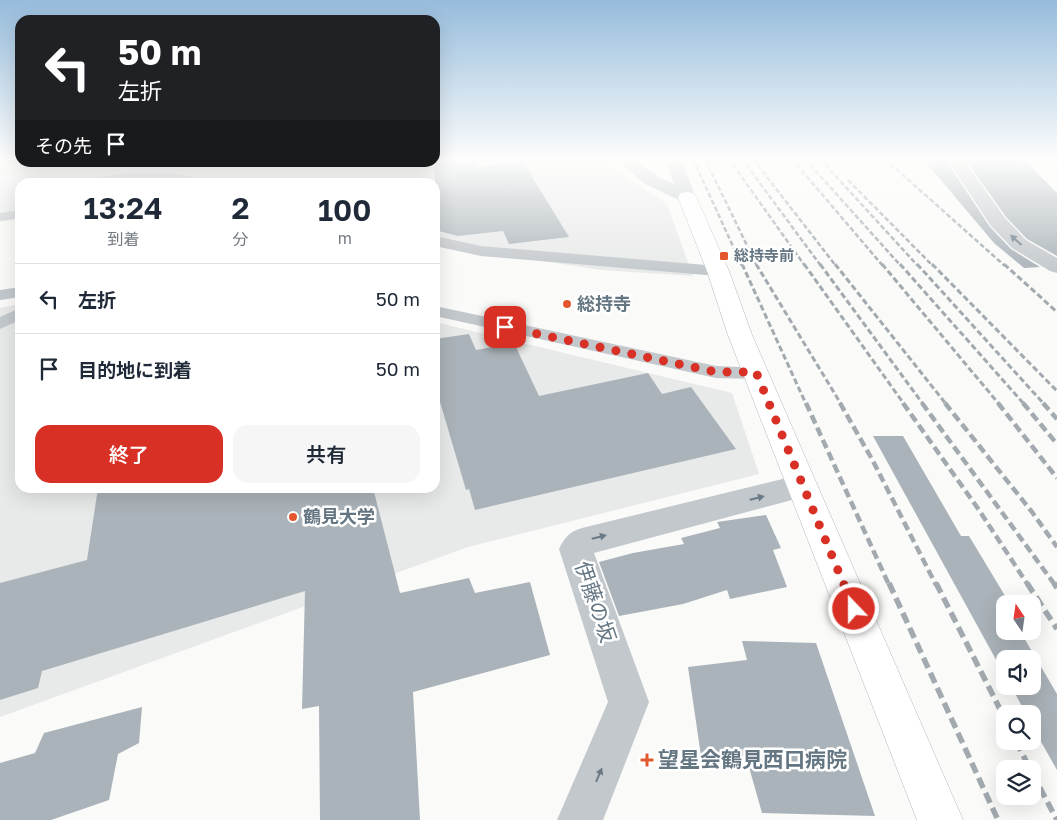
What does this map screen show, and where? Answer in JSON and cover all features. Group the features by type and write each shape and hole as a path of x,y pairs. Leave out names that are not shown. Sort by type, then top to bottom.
{"street":[{"path":"687,197 718,271 740,336 804,486 940,820"},
{"path":"981,197 998,222 1019,244 1057,267"},
{"name":"伊藤の坂","path":"580,820 629,702 576,549 582,542 804,486"}],"lane":[{"path":"0,217 15,215"},
{"path":"440,242 481,251 718,271"},
{"path":"0,295 15,293"},
{"path":"440,312 716,372 756,372"},
{"path":"0,324 15,316"}],"shaded area":[{"path":"0,197 15,197 15,220 0,222"},
{"path":"440,197 657,197 667,204 693,276 602,270 440,246"},
{"name":"鶴見大学","path":"15,305 15,493 440,493 440,323 732,393 759,474 468,547 0,717 0,308"}],"building":[{"path":"440,197 545,197 569,237 509,244 503,231 458,236 440,231"},
{"path":"955,197 970,197 990,227 1011,249 1040,267 1024,268 994,243"},
{"path":"992,197 1057,197 1057,256 1027,239 1006,217"},
{"path":"469,334 476,350 514,343 539,396 648,373 662,394 691,387 736,449 475,510 469,489 466,490 440,402 440,338"},
{"path":"873,436 903,436 961,536 969,536 1005,595 996,595 996,640 1025,640 1031,650 996,650 996,660"},
{"path":"97,493 374,493 400,593 469,578 475,593 530,582 550,655 413,692 420,820 320,820 319,706 302,709 305,591 42,671 38,688 0,700 0,583 87,560"},
{"path":"766,515 781,548 773,550 787,587 730,599 727,590 683,604 619,616 599,562 633,553 684,544 681,538 720,528 717,522"},
{"path":"742,641 816,643 875,816 762,813 747,760 701,756 688,667 747,660"},
{"path":"1041,667 1057,694 1057,770 1041,742 1041,705 1021,705 1016,695 1041,695"},
{"path":"142,707 139,743 118,754 109,800 51,820 0,820 0,763 35,753 44,733"}],"railway":[{"path":"711,197 742,266"},
{"path":"724,197 756,264"},
{"path":"756,197 805,266"},
{"path":"770,197 821,266"},
{"path":"783,197 836,266"},
{"path":"825,197 883,266"},
{"path":"839,197 901,266"},
{"path":"855,197 918,266"},
{"path":"865,197 933,266"},
{"path":"928,197 1005,266"},
{"path":"742,264 806,404"},
{"path":"756,264 841,404"},
{"path":"804,264 904,404"},
{"path":"820,264 923,404"},
{"path":"835,264 946,404"},
{"path":"882,264 999,404"},
{"path":"900,264 1024,404"},
{"path":"917,264 1044,404"},
{"path":"932,264 1057,391"},
{"path":"1004,264 1057,312"},
{"path":"806,403 889,585"},
{"path":"840,403 873,461 936,585"},
{"path":"903,403 979,510 1028,585"},
{"path":"922,403 1055,585"},
{"path":"945,403 1032,512 1057,547"},
{"path":"998,403 1057,478"},
{"path":"1023,403 1057,444"},
{"path":"1043,403 1057,419"},
{"path":"889,583 998,820"},
{"path":"936,583 998,705"},
{"path":"1027,583 1057,629"},
{"path":"1054,583 1057,588"},
{"path":"1020,750 1026,760"},
{"path":"1041,790 1057,820"}],"place":[{"name":"総持寺前","path":"724,256"},
{"name":"総持寺","path":"567,304"},
{"name":"鶴見大学","path":"293,517"},
{"name":"望星会鶴見西口病院","path":"647,760"}],"route":[{"path":"505,327 716,372 756,372 854,609"}]}
